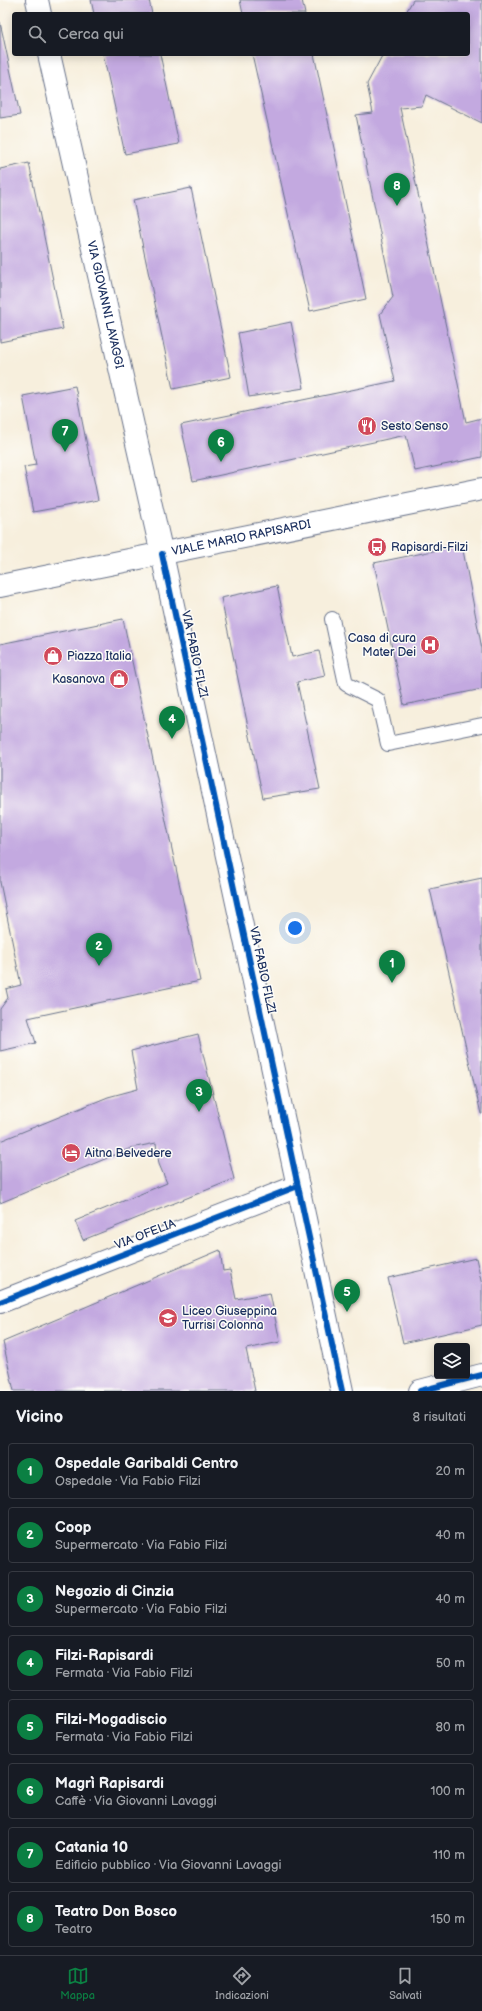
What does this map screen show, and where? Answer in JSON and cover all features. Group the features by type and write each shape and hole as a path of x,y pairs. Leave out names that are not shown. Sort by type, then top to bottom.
{"street":[{"path":"37,0 40,12"},
{"name":"VIA GIOVANNI LAVAGGI","path":"49,56 162,554"},
{"name":"VIALE MARIO RAPISARDI","path":"0,586 482,489"},
{"name":"VIA FABIO FILZI","path":"162,554 342,1391"},
{"name":"VIA OFELIA","path":"0,1302 298,1186"},
{"path":"420,1391 482,1375"}],"lane":[{"path":"332,619 346,684 378,700 388,744 482,725"}],"building":[{"path":"91,0 149,0 152,12 94,12"},
{"path":"240,0 302,0 305,12 243,12"},
{"path":"413,0 482,0 482,123 426,95 422,106 400,108 466,422 482,418 482,457 415,471 406,435 193,481 181,425 395,381 380,314 393,297 356,115 373,113 367,84 382,56 470,56 470,12 406,12"},
{"path":"0,22 20,115 0,118"},
{"path":"103,56 160,56 179,144 125,154"},
{"path":"252,56 314,56 366,299 310,311"},
{"path":"29,163 63,329 0,342 0,169"},
{"path":"191,188 231,377 173,389 133,200"},
{"path":"291,322 304,388 249,397 238,333"},
{"path":"75,386 98,500 33,512 24,467 36,465 23,396"},
{"name":"Casa di cura Mater Dei","path":"462,545 482,649 482,689 404,705 374,563"},
{"path":"277,586 292,657 319,651 325,676 297,682 320,789 263,798 221,598"},
{"path":"123,619 200,981 28,1018 36,1043 0,1051 0,1009 8,998 6,989 21,985 0,882 0,644"},
{"path":"482,878 482,1114 481,1114 430,889"},
{"path":"198,1034 234,1179 83,1240 75,1221 167,1183 159,1164 156,1143 131,1148 0,1203 0,1141 108,1097 138,1089 131,1051"},
{"name":"Liceo Giuseppina Turrisi Colonna","path":"220,1250 223,1271 230,1270 236,1299 270,1293 280,1342 246,1349 255,1391 14,1391 3,1342"},
{"path":"476,1258 482,1285 482,1325 403,1343 388,1278"}],"cycle path":[{"path":"162,554 342,1391"},
{"path":"0,1302 298,1186"},
{"path":"420,1391 482,1375"}],"place":[{"name":"Teatro Don Bosco","path":"397,206"},
{"name":"Sesto Senso","path":"367,426"},
{"name":"Catania 10","path":"65,452"},
{"name":"Magrì Rapisardi","path":"221,462"},
{"name":"Rapisardi-Filzi","path":"377,547"},
{"name":"Casa di cura Mater Dei","path":"430,645"},
{"name":"Piazza Italia","path":"53,656"},
{"name":"Kasanova","path":"119,679"},
{"name":"Filzi-Rapisardi","path":"172,739"},
{"name":"Coop","path":"99,966"},
{"name":"Ospedale Garibaldi Centro","path":"392,983"},
{"name":"Negozio di Cinzia","path":"199,1112"},
{"name":"Aitna Belvedere","path":"71,1153"},
{"name":"Filzi-Mogadiscio","path":"347,1312"},
{"name":"Liceo Giuseppina Turrisi Colonna","path":"168,1318"}]}
